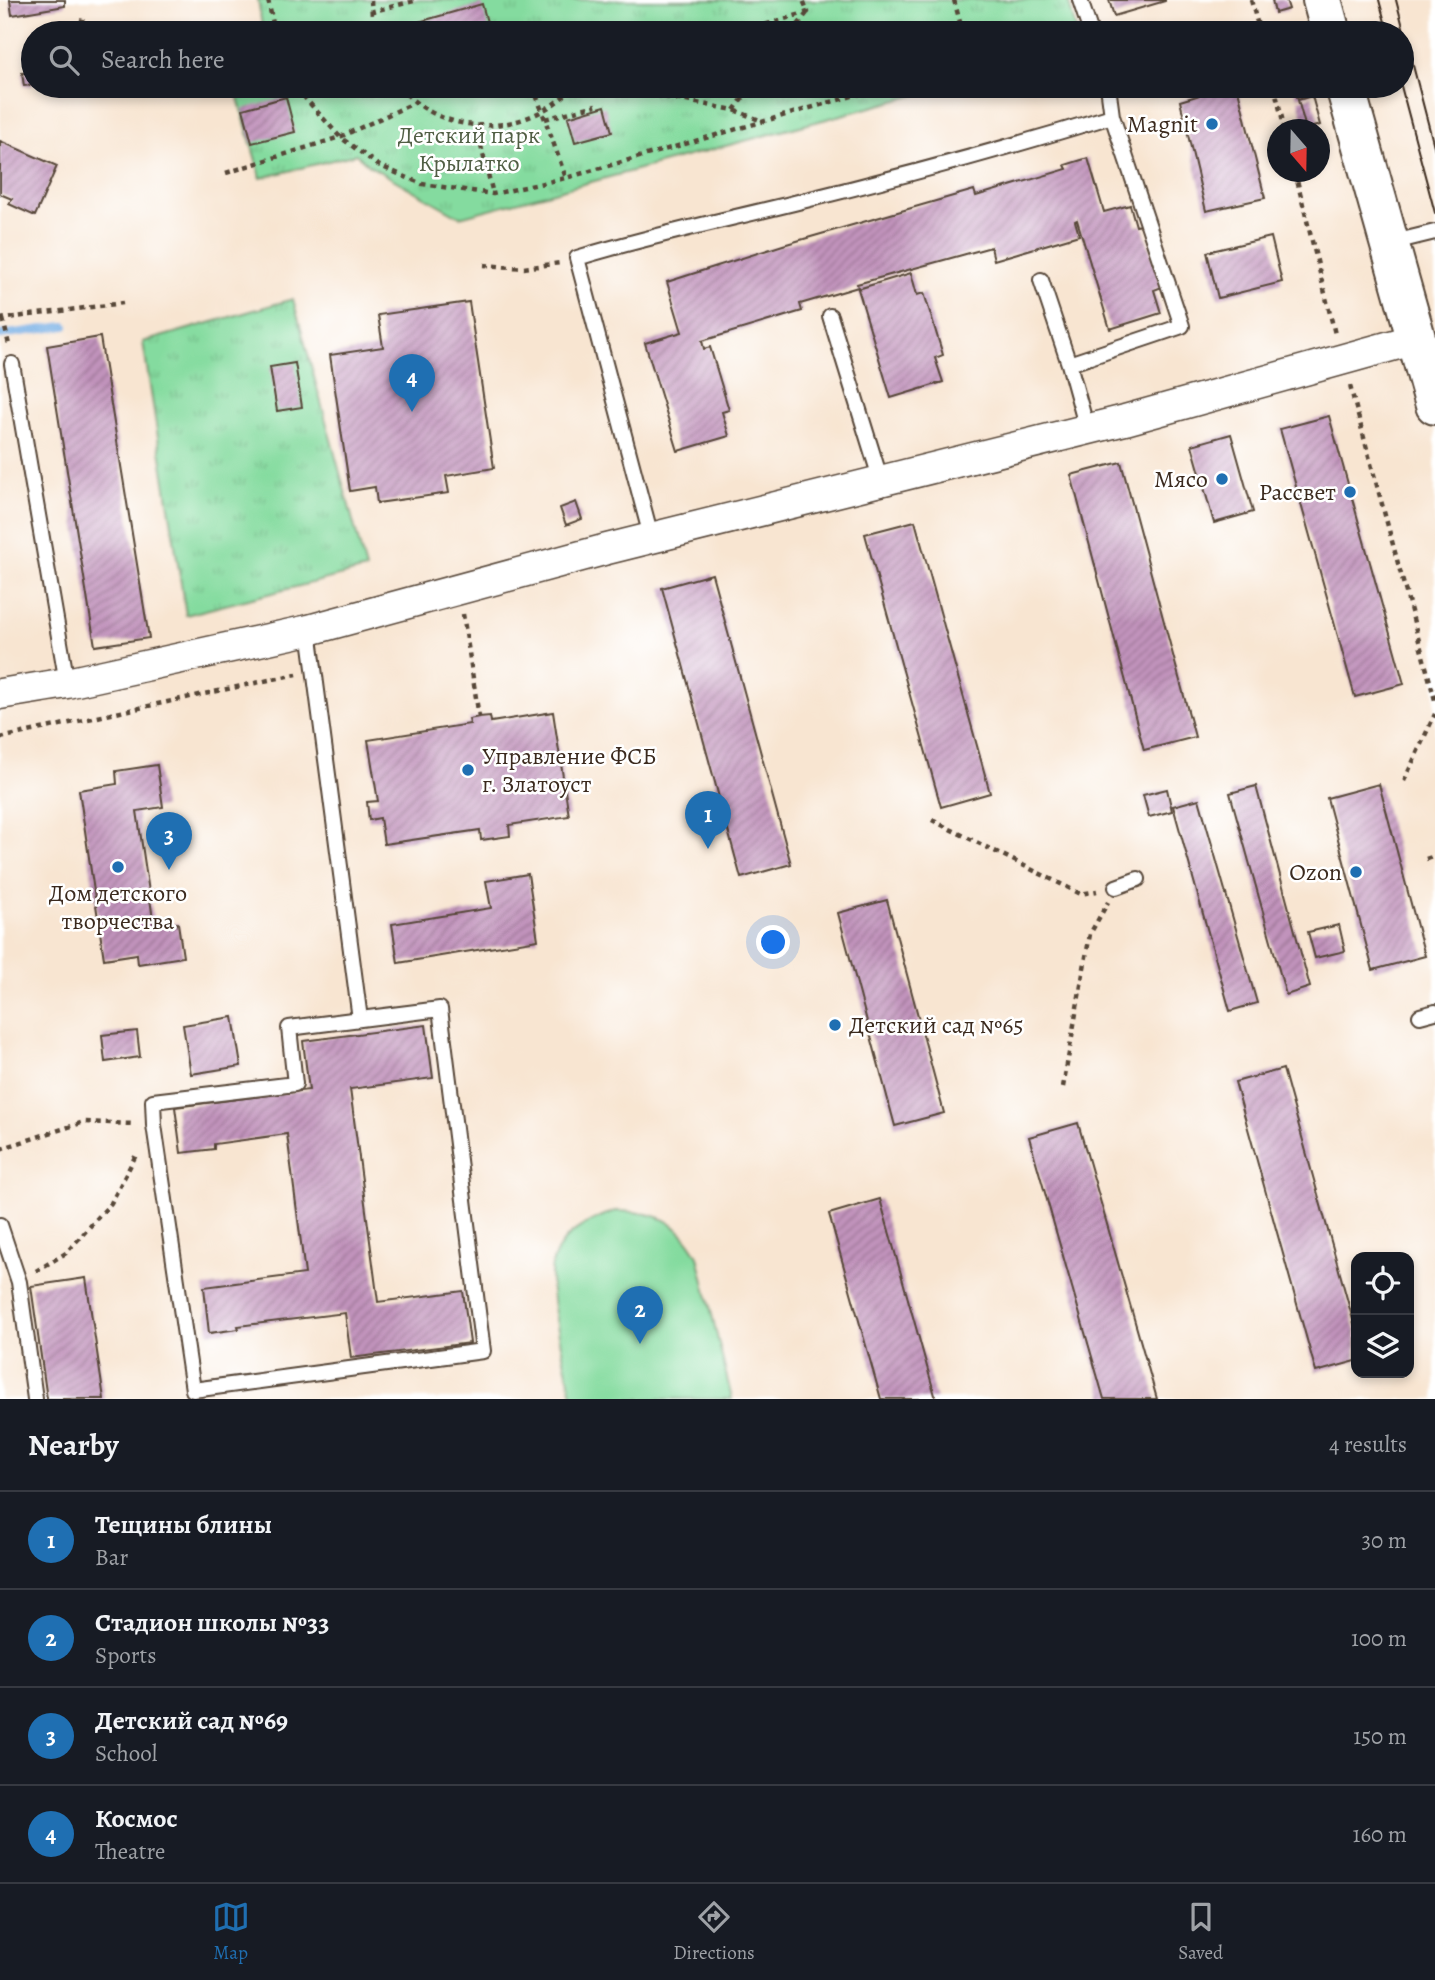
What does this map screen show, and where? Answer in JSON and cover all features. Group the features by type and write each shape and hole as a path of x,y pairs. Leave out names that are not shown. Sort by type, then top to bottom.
{"main road":[{"path":"1322,0 1328,21"},
{"path":"1348,98 1435,405"}],"street":[{"path":"0,694 309,630 459,589 1087,429 1416,339"}],"lane":[{"path":"1080,0 1087,21"},
{"path":"1069,364 1182,327 1112,116 1110,98"},
{"path":"652,540 577,258 641,238 973,158 1112,116"},
{"path":"1389,243 1435,232"},
{"path":"1041,280 1087,429"},
{"path":"830,316 881,481"},
{"path":"12,364 67,682"},
{"path":"309,630 360,1019"},
{"path":"1116,887 1138,879"},
{"path":"440,1009 483,1351 193,1390 154,1125 153,1101 295,1084 289,1028 440,1009"},
{"path":"0,1225 19,1282 35,1399"}],"path":[{"path":"268,0 272,21"},
{"path":"371,0 371,21"},
{"path":"370,12 418,0"},
{"path":"803,0 808,12"},
{"path":"954,0 960,21"},
{"path":"1251,0 1257,21"},
{"path":"778,21 808,12"},
{"path":"801,21 808,12"},
{"path":"82,21 84,14"},
{"path":"307,98 340,137 378,164 422,184 493,194 566,178 846,98"},
{"path":"412,98 445,119 477,126 510,124 542,112 561,98"},
{"path":"537,98 566,178"},
{"path":"670,98 734,110 763,122"},
{"path":"734,110 743,98"},
{"path":"1277,98 1282,119"},
{"path":"226,173 340,137 416,102"},
{"path":"545,119 596,105"},
{"path":"477,126 493,194"},
{"path":"1298,182 1435,700"},
{"path":"484,265 524,268 558,264"},
{"path":"12,364 2,319 123,303"},
{"path":"459,589 479,717"},
{"path":"0,738 314,670"},
{"path":"1405,781 1435,714"},
{"path":"932,820 1081,894 1116,887"},
{"path":"1426,859 1435,856"},
{"path":"1063,1087 1090,934 1116,887"},
{"path":"0,1150 84,1122 154,1125"},
{"path":"19,1282 65,1253 111,1203 147,1132 154,1125"}],"green space":[{"path":"258,0 1068,0 1074,21 261,21"},
{"name":"Детский парк Крылатко","path":"238,98 905,98 460,217 370,166 356,154 261,178"},
{"path":"293,299 366,569 186,615 143,342"},
{"path":"615,1211 643,1213 664,1220 673,1225 690,1243 698,1256 732,1399 573,1399 554,1310 552,1265 561,1245 576,1230"}],"building":[{"path":"10,0 65,0 65,6 12,15"},
{"path":"1109,0 1165,0 1165,1 1114,16"},
{"path":"1272,0 1286,0 1289,9 1275,13"},
{"path":"482,4 487,21 422,21"},
{"path":"286,98 295,132 252,143 243,109"},
{"path":"1190,98 1240,98 1265,198 1206,211 1180,101"},
{"path":"1313,98 1318,119 1303,119 1298,100"},
{"path":"605,106 612,132 575,142 568,117"},
{"path":"0,141 57,166 35,216 9,204 12,199 0,194"},
{"path":"1088,158 1104,212 1130,205 1136,226 1142,225 1162,287 1154,290 1161,313 1110,329 1077,220 1075,221 1079,235 994,260 991,247 857,284 858,287 800,304 802,311 702,341 704,349 710,347 729,410 722,412 729,436 678,451 645,343 682,332 667,282 783,245 974,190 976,196 1067,169 1065,165"},
{"path":"1271,237 1282,282 1218,298 1207,252"},
{"path":"911,273 917,295 924,293 943,355 935,358 943,382 891,398 858,289"},
{"path":"469,302 494,468 446,476 449,493 377,503 375,487 350,491 330,355 383,347 378,315"},
{"path":"100,337 149,638 95,646 47,346"},
{"path":"295,363 302,407 277,411 270,367"},
{"path":"1329,416 1404,684 1355,697 1280,429"},
{"name":"Мясо","path":"1231,434 1253,512 1214,523 1192,445"},
{"path":"1121,462 1195,737 1144,750 1071,475"},
{"path":"576,502 582,519 566,525 560,508"},
{"path":"915,521 990,793 941,807 865,534"},
{"path":"712,574 791,864 741,878 662,588"},
{"name":"Управление ФСБ г. Златоуст","path":"553,712 569,816 509,825 510,836 481,840 480,830 384,844 380,818 369,820 367,802 378,801 368,740 470,724 469,719 479,717 490,716 491,722"},
{"name":"Дом детского творчества","path":"157,765 163,807 137,811 154,926 178,923 183,957 138,964 137,954 104,959 79,790 117,784 116,771"},
{"path":"1379,784 1425,956 1373,970 1327,798"},
{"path":"1256,786 1310,987 1286,995 1230,793"},
{"path":"1167,789 1172,811 1149,817 1143,795"},
{"path":"1199,799 1257,1003 1230,1011 1173,806"},
{"path":"528,874 538,940 398,963 392,924 491,908 486,881"},
{"path":"887,900 944,1113 895,1126 838,913"},
{"path":"1339,925 1345,951 1315,958 1308,932"},
{"path":"233,1017 241,1066 191,1074 183,1025"},
{"path":"426,1025 433,1078 350,1089 378,1302 463,1291 470,1343 351,1358 345,1313 238,1326 239,1329 209,1333 204,1287 305,1274 287,1134 214,1144 214,1149 181,1153 175,1107 309,1090 303,1041"},
{"path":"137,1031 140,1057 105,1062 102,1035"},
{"path":"1283,1069 1351,1313 1351,1362 1316,1372 1235,1082"},
{"path":"1078,1123 1157,1399 1104,1399 1029,1137"},
{"path":"880,1199 936,1399 881,1399 829,1214"},
{"path":"86,1278 104,1399 47,1399 31,1286"}],"waterway":[{"path":"0,335 65,326"}],"tram line":[{"path":"1379,0 1385,21"},
{"path":"1396,0 1401,21"},
{"path":"1414,69 1435,150"},
{"path":"1404,98 1435,213"}],"place":[{"name":"Magnit","path":"1212,124"},
{"name":"Космос","path":"412,412"},
{"name":"Мясо","path":"1222,479"},
{"name":"Рассвет","path":"1350,492"},
{"name":"Управление ФСБ г. Златоуст","path":"468,770"},
{"name":"Тещины блины","path":"708,849"},
{"name":"Дом детского творчества","path":"118,867"},
{"name":"Детский сад №69","path":"169,870"},
{"name":"Ozon","path":"1356,872"},
{"name":"Детский сад №65","path":"835,1025"},
{"name":"Стадион школы №33","path":"640,1344"}]}
